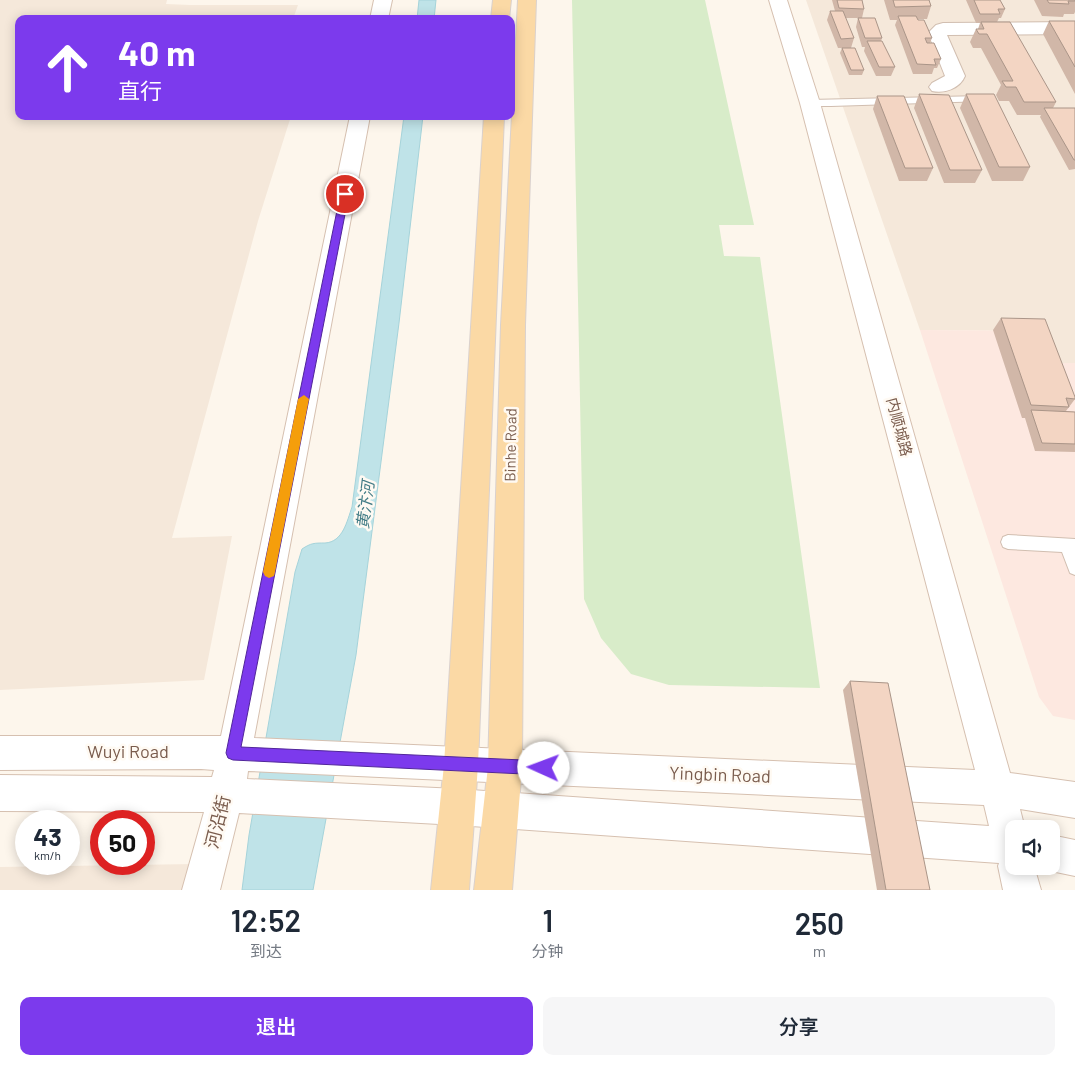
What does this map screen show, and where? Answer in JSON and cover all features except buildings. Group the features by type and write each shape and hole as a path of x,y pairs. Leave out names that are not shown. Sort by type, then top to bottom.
{"main road":[{"path":"500,15 502,0"},
{"name":"Binhe Road","path":"493,890 505,767 514,325 527,0"},
{"path":"450,890 462,765 494,120"}],"street":[{"path":"380,15 383,0"},
{"name":"内顺城路","path":"778,0 810,103 1006,820"},
{"path":"939,87 953,81 955,76 937,33 943,29 1075,28"},
{"name":"河沿街","path":"201,890 238,796 244,754 359,120"},
{"name":"Wuyi Road","path":"0,753 201,752 363,761"},
{"name":"Yingbin Road","path":"363,761 998,788 1075,800"},
{"path":"0,793 238,796 501,810 1005,853"},
{"path":"1060,855 1075,858"},
{"name":"内顺城路","path":"1019,875 1022,890"}],"lane":[{"path":"810,103 870,103 936,99 990,100"},
{"path":"1008,542 1071,545 1075,568"}],"shaded area":[{"path":"0,0 167,0 166,4 298,5 294,15 15,15 15,120 290,120 258,221 172,538 232,536 204,680 0,690"},
{"path":"806,0 1075,0 1075,363 1052,363 1038,331 920,330"},
{"path":"920,330 1038,331 1052,363 1075,363 1075,720 1053,716 1039,697"},
{"path":"195,864 187,890 0,890 0,867 15,867 15,875 80,875 80,866 90,866 90,875 155,875 155,865"}],"green space":[{"path":"572,0 705,0 754,225 719,225 724,256 760,257 820,688 669,685 631,674 601,638 584,599"}],"water":[{"path":"419,0 436,0 434,15 417,15"},
{"name":"黄汴河","path":"403,120 423,120 399,323 356,655 313,890 242,890 249,835 295,572 302,549 313,544 331,542 336,539 346,524 352,507"}],"slow traffic":[{"path":"269,572 304,399"}],"route":[{"path":"345,194 233,753 363,761 544,768"}]}
